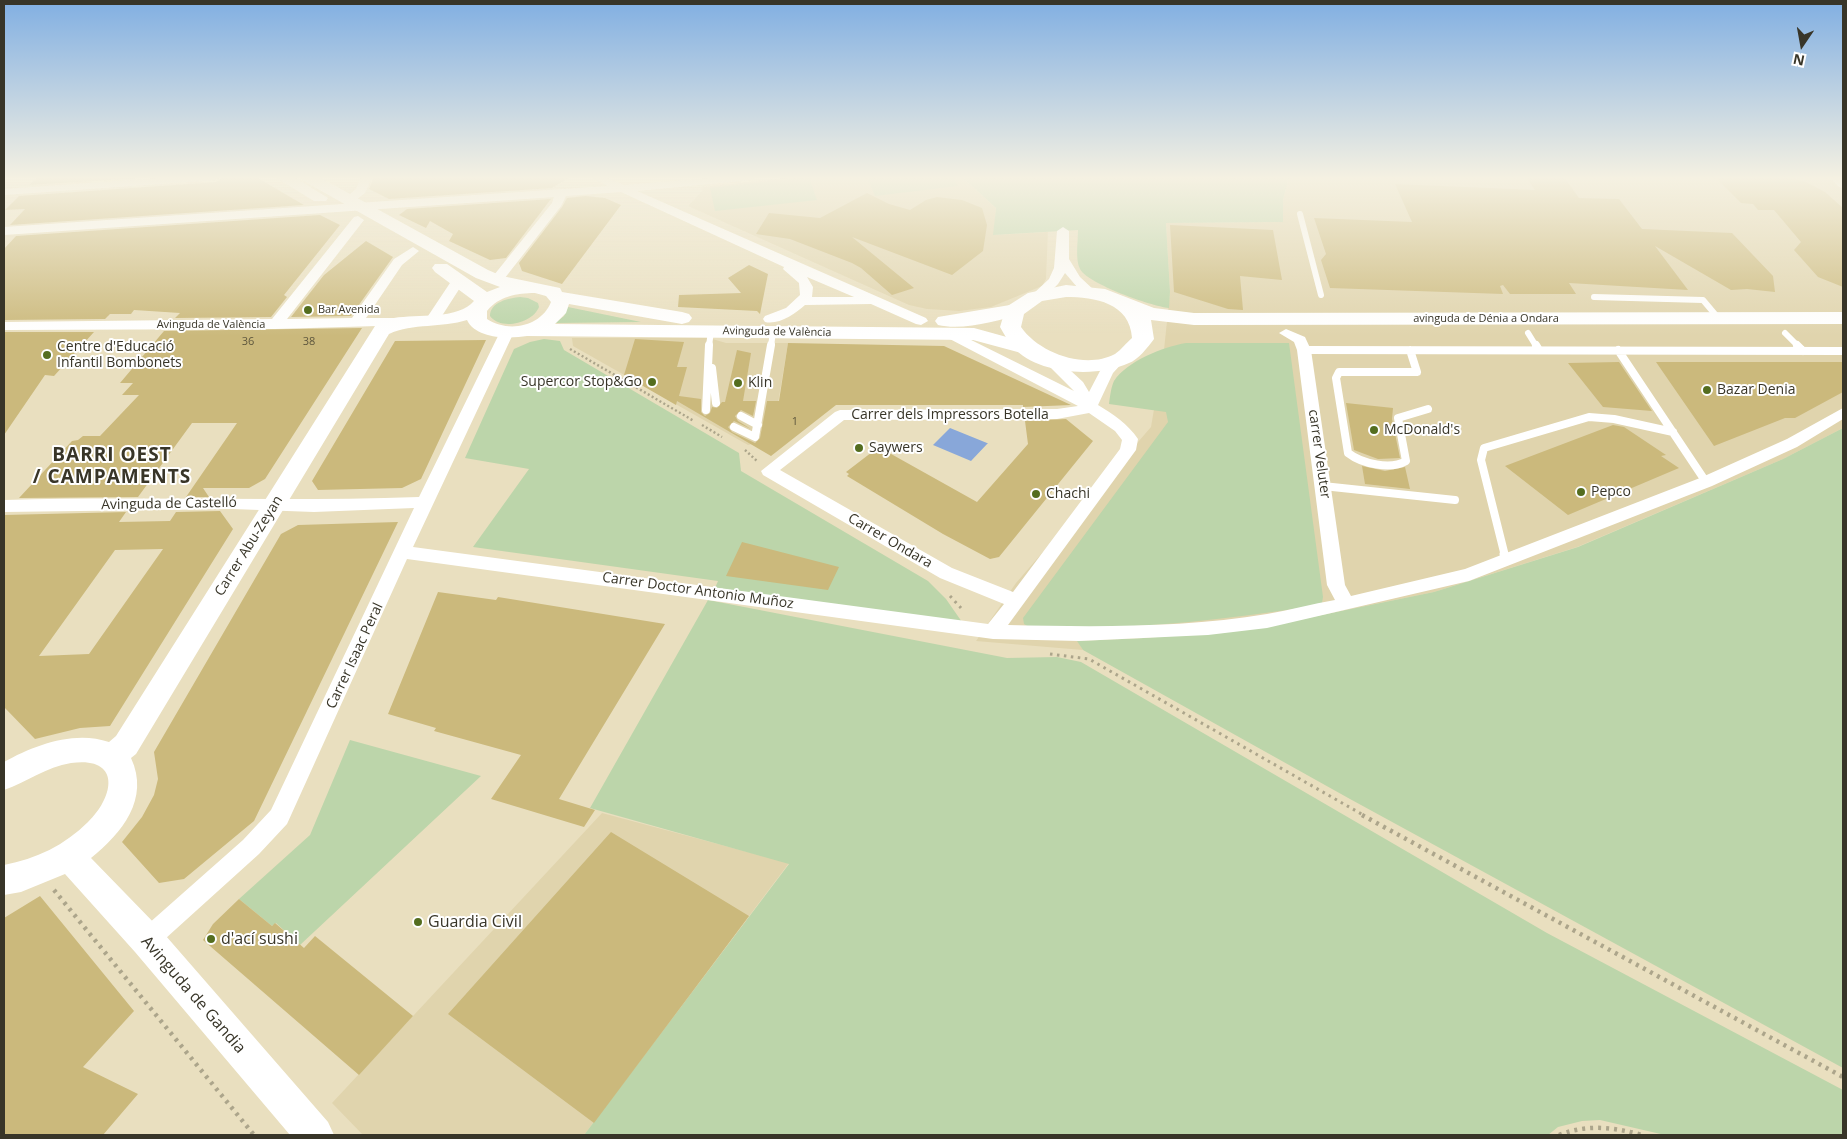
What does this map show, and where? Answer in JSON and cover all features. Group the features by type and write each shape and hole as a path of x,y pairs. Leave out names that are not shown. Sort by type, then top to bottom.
{"main road":[{"path":"383,230 479,294 481,305 477,321 498,331"},
{"name":"Avinguda de València","path":"396,230 496,280 545,289 558,297 682,318 772,326 974,334 1025,348"},
{"name":"Avinguda de València","path":"382,330 390,325 448,320 481,305 503,291 526,287"},
{"path":"1058,291 1089,292 1111,298 1130,308 1137,315 1144,331 1138,347 1118,360 1087,366 1054,362 1025,348 1016,339 1011,329 1011,319 1016,310 1039,295 1058,291"},
{"path":"382,330 527,330 548,321 555,315 559,308 558,297"},
{"name":"avinguda de Dénia a Ondara","path":"1130,308 1173,318 1194,319 1843,318"},
{"name":"Avinguda de València","path":"527,330 710,335 772,326 971,319 1016,310"},
{"name":"Carrer Abu-Zeyan","path":"111,758 126,745 382,330"},
{"name":"avinguda de Dénia a Ondara","path":"1138,347 1167,338 1210,332 1534,341 1843,333"},
{"path":"4,880 39,872 69,856 91,839 110,819 121,798 124,780 119,764 107,754 88,750 66,751 40,758 6,771"},
{"name":"Avinguda de Gandia","path":"69,856 147,940 315,1135"}],"street":[{"path":"4,231 17,230"},
{"path":"275,325 337,230"},
{"path":"496,280 536,230"},
{"path":"712,230 767,256 802,277 808,291 803,301 772,326"},
{"path":"1039,295 1053,284 1064,261 1063,231"},
{"path":"356,323 398,262 413,251"},
{"path":"767,256 797,266 921,321"},
{"path":"1064,261 1075,279 1089,292"},
{"path":"424,322 459,280"},
{"path":"803,301 873,301"},
{"name":"Avinguda de València","path":"4,326 275,325 424,322"},
{"name":"Carrer Isaac Peral","path":"147,940 251,847 279,817 404,552 498,331"},
{"path":"1286,333 1300,340 1304,350"},
{"path":"951,334 1090,406 1123,428 1130,439 1131,445 993,632"},
{"name":"carrer Veluter","path":"1304,350 1336,585 1346,604"},
{"path":"1090,406 1107,371 1118,360"},
{"path":"1054,362 1078,385 1090,406"},
{"name":"Carrer dels Impressors Botella","path":"769,471 840,416 1057,414 1076,412 1090,406"},
{"name":"Carrer Doctor Antonio Muñoz","path":"404,552 993,632 1079,634 1208,628 1267,621 1460,577 1506,561 1706,482 1792,443 1843,413"},
{"name":"Carrer Ondara","path":"769,471 946,573 1016,601"},
{"name":"Avinguda de Castelló","path":"4,506 275,504 314,506 425,502"}],"lane":[{"path":"1304,230 1321,295"},
{"path":"1594,297 1703,300 1719,319"},
{"path":"734,427 755,437 772,326"},
{"path":"1786,333 1803,351"},
{"path":"710,335 716,403"},
{"path":"706,410 710,335"},
{"name":"avinguda de Dénia a Ondara","path":"1304,350 1410,350 1534,341 1618,350 1843,351"},
{"path":"1410,350 1417,372 1339,372 1336,378 1348,453 1353,458 1362,460 1404,464 1406,461 1398,418 1428,408"},
{"path":"1618,350 1706,482"},
{"path":"740,416 758,425"},
{"path":"1506,561 1481,460 1484,448 1589,416 1606,417 1673,432"},
{"path":"1323,486 1455,500"}],"path":[{"path":"568,331 570,349 727,440"},
{"path":"743,449 769,471"},
{"path":"947,593 971,620 972,629"},
{"path":"1040,652 1089,659 1190,719 1843,1077"},
{"path":"39,872 254,1135"},
{"path":"1559,1135 1574,1128 1591,1126 1614,1127 1642,1135"}],"shaded area":[{"path":"742,230 994,230 994,235 1048,232 1046,279 1042,286 991,307 959,311 927,309 909,305"},
{"path":"1166,230 1843,230 1843,428 1783,459 1577,547 1434,592 1258,628 1145,638 1078,641 1083,650 976,641 1016,583 1151,427 1164,350 1170,292"},
{"path":"572,338 709,338 726,343 788,343 772,439 748,445 573,346"},
{"path":"602,813 789,863 584,1135 363,1135 332,1103"}],"green space":[{"path":"994,230 1075,230 993,235"},
{"path":"1078,230 1166,230 1170,292 1169,308 1121,293 1085,275 1080,269 1077,250"},
{"path":"520,297 528,298 538,303 539,307 536,313 524,321 509,324 495,321 490,316 493,307 497,304"},
{"path":"568,307 641,322 555,323 564,316"},
{"path":"544,339 560,341 564,350 739,453 741,471 928,581 946,599 962,622 715,588 718,581 473,547 529,469 465,458 514,349 530,342"},
{"path":"1186,343 1289,343 1323,597 1322,603 1272,612 1168,624 1099,628 1029,627 1024,624 1023,618 1168,422 1166,412 1109,404 1114,381 1136,361 1167,348"},
{"path":"1843,428 1843,1068 1350,799 1083,650 1077,641 1145,638 1258,628 1434,592 1578,547 1783,459"},
{"path":"708,600 1007,658 1057,657 1081,662 1547,933 1843,1090 1843,1135 1665,1135 1600,1120 1582,1121 1558,1127 1548,1135 584,1135 789,864 590,808"},
{"path":"350,740 481,776 300,945 276,923 272,926 239,899 310,835"}],"water":[{"path":"950,428 988,443 971,461 933,445"}],"building":[{"path":"101,230 336,230 284,295 287,297 271,317 175,318 180,313 134,310 131,314 110,314 105,319 4,320 4,249 16,236"},
{"path":"446,230 527,230 506,258 490,260 449,241 453,234"},
{"path":"544,230 602,230 562,284 522,271 519,263"},
{"path":"758,230 986,230 983,251 952,275 852,237 914,288 892,295 861,268 852,263 790,239 756,234"},
{"path":"1170,230 1273,230 1282,280 1240,276 1243,310 1228,309 1174,292"},
{"path":"1318,230 1668,230 1732,233 1773,276 1775,292 1747,289 1731,290 1655,246 1688,290 1569,283 1576,294 1510,294 1503,285 1500,286 1503,294 1330,288 1321,260 1326,254"},
{"path":"1791,230 1843,230 1843,287 1818,277 1794,250 1801,242"},
{"path":"366,241 393,257 351,316 291,317 324,275"},
{"path":"749,265 768,274 760,314 757,311 678,307 679,295 741,293 728,278"},
{"path":"362,328 265,479 249,488 203,488 209,497 186,497 237,423 192,423 138,497 19,498 72,441 78,440 83,436 100,436 139,395 122,395 133,383 120,383 164,331"},
{"path":"4,332 94,332 54,376 45,375 4,435"},
{"path":"635,339 684,342 677,367 687,367 679,396 701,399 701,412 705,416 710,413 712,407 717,408 722,402 725,402 737,350 751,353 743,401 756,401 753,416 741,410 735,416 738,421 751,429 734,421 728,427 732,432 755,443 760,438 767,401 779,401 788,343 944,346 1071,405 1023,407 1023,405 836,405 771,456 677,401 676,405 624,375"},
{"path":"486,340 421,479 402,488 318,490 312,481 395,341"},
{"path":"1619,362 1652,411 1603,407 1568,363"},
{"path":"1656,362 1843,362 1843,392 1795,418 1785,418 1714,446"},
{"name":"McDonald's","path":"1346,403 1393,408 1392,419 1400,458 1378,459 1354,450"},
{"path":"1066,419 1093,441 999,557 990,559 943,534 847,476 849,474 846,472 876,449 882,452 884,450 977,502 1028,444 1025,421"},
{"name":"Pepco","path":"1613,425 1624,427 1666,455 1661,456 1679,468 1568,515 1505,466"},
{"path":"1362,466 1385,471 1405,467 1410,489 1365,484"},
{"path":"220,511 233,529 110,726 80,728 35,739 4,707 4,515 126,512 119,522 170,521 176,512","holes":["163,549 89,654 39,656 115,550"]},
{"path":"398,522 254,821 184,879 159,883 122,842 142,817 154,795 158,779 154,752 281,534 298,525"},
{"path":"742,542 839,567 828,590 726,576"},
{"path":"438,592 496,600 498,597 665,624 559,799 595,810 584,827 491,799 521,755 434,731 436,728 388,714"},
{"path":"611,832 749,916 594,1123 448,1014"},
{"path":"40,896 134,1011 83,1067 138,1094 103,1135 4,1135 4,918"},
{"path":"239,899 272,926 275,923 304,948 315,936 413,1016 359,1075 203,940 213,924"}],"place":[{"name":"Bar Avenida","path":"308,310"},
{"name":"Centre d'Educació Infantil Bombonets","path":"47,355"},
{"name":"Supercor Stop&Go","path":"652,382"},
{"name":"Klin","path":"738,383"},
{"name":"Bazar Denia","path":"1707,390"},
{"name":"McDonald's","path":"1374,430"},
{"name":"Saywers","path":"859,448"},
{"name":"Pepco","path":"1581,492"},
{"name":"Chachi","path":"1036,494"},
{"name":"Guardia Civil","path":"418,922"},
{"name":"d'ací sushi","path":"211,939"}],"district":[{"name":"BARRI OEST / CAMPAMENTS","path":"112,467"}]}
